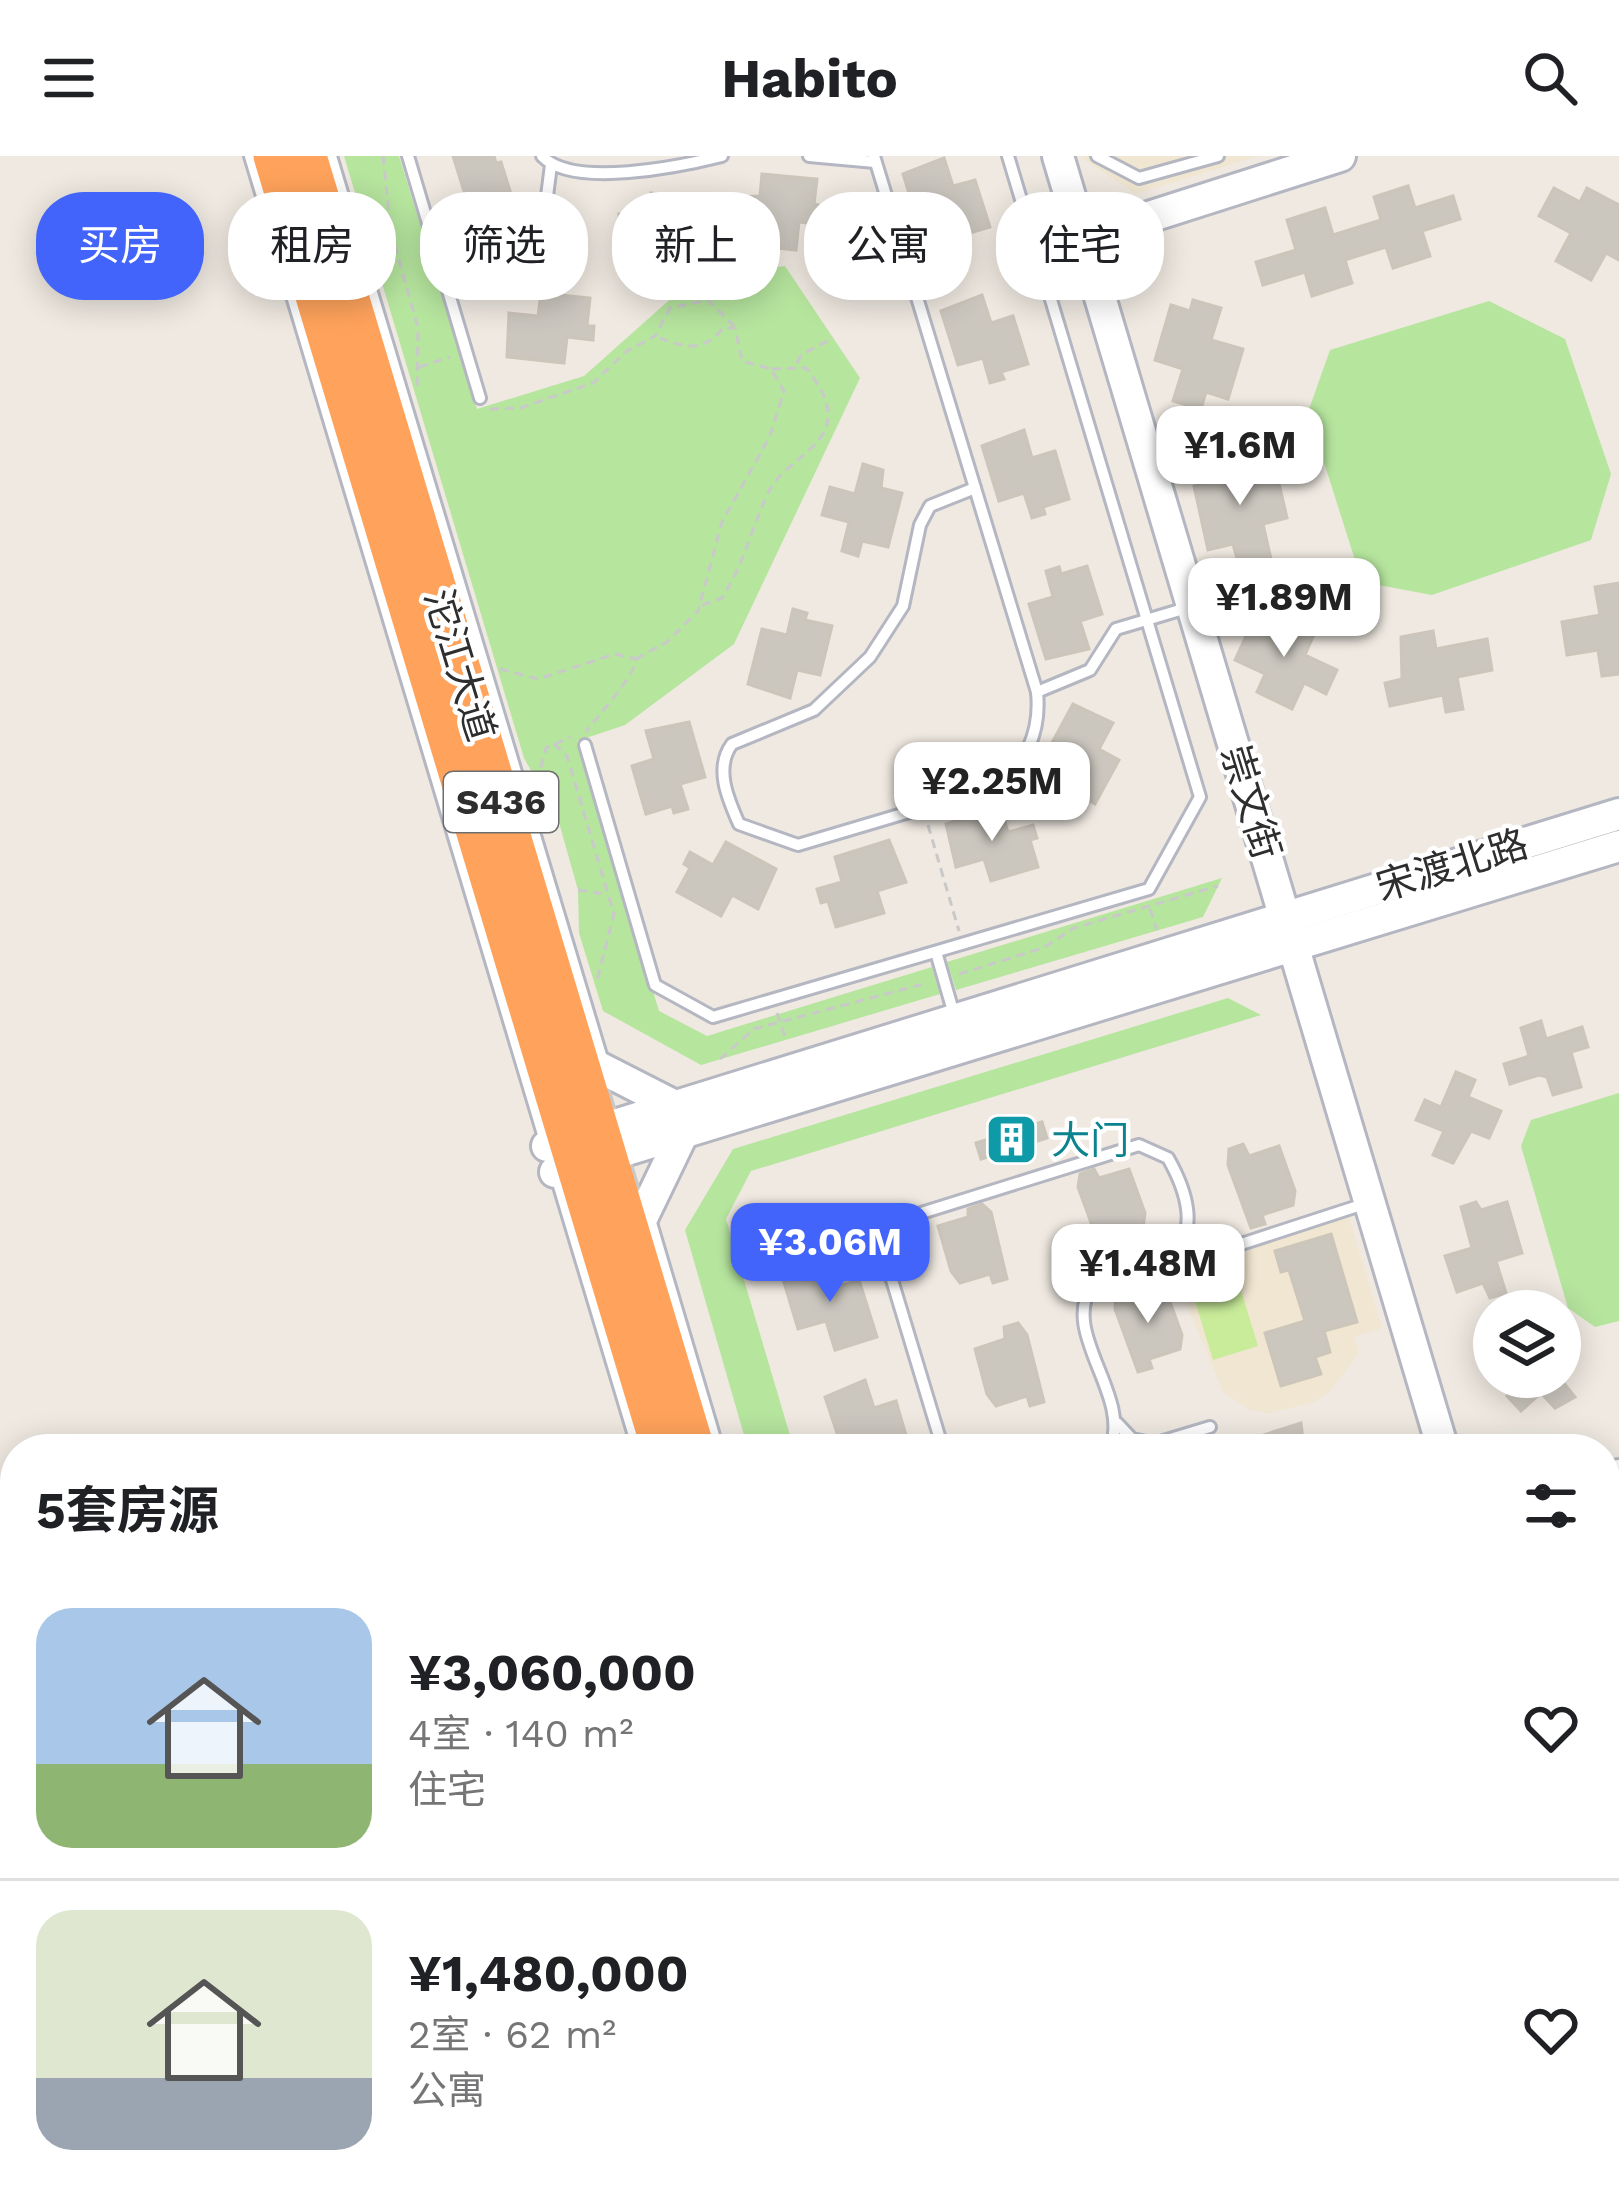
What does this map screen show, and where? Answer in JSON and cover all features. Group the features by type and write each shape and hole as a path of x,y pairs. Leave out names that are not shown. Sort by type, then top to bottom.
{"highway":[{"name":"沱江大道","path":"273,156 657,1434"},
{"name":"沱江大道","path":"307,156 591,1063 575,1152"},
{"name":"沱江大道","path":"575,1152 639,1224 691,1434"}],"main road":[{"name":"崇文街","path":"1058,156 1069,192"},
{"path":"1164,212 1340,156"},
{"name":"崇文街","path":"1101,300 1439,1434"},
{"name":"宋渡北路","path":"1289,930 1619,814"},
{"name":"宋渡北路","path":"1289,930 1619,846"},
{"path":"575,1152 1289,930"},
{"path":"639,1224 680,1120 957,1022 1289,930"},
{"path":"591,1063 680,1120"}],"lane":[{"path":"250,156 575,1152 635,1434"},
{"path":"331,156 591,1063"},
{"path":"408,156 480,398"},
{"path":"545,192 547,161 652,172 722,156"},
{"path":"809,156 874,159 975,488 1037,692 1040,718 1030,746 1007,779 923,809 798,845 781,843 740,824 722,766 732,744 814,710 870,658 903,606 920,525 930,506 975,488"},
{"path":"585,745 655,985 713,1017 1144,891 1200,797 1008,156"},
{"path":"1097,156 1139,178 1218,156"},
{"path":"1037,692 1090,670 1108,633 1192,607"},
{"path":"936,952 957,1022"},
{"path":"938,1434 886,1260 885,1240 899,1220 1139,1145 1168,1158 1197,1234 1214,1245"},
{"path":"1128,1434 1115,1420 1085,1321 1084,1300 1100,1278 1214,1245 1232,1247 1370,1202"},
{"path":"1168,1256 1184,1241 1189,1217"},
{"path":"639,1224 713,1434"},
{"path":"1112,1434 1115,1420"},
{"path":"1186,1434 1210,1426"}],"path":[{"path":"383,156 391,232 418,328 417,391"},
{"path":"480,398 486,409 509,411 579,388 656,335 670,308 692,299 708,299 735,328 742,361 780,376 782,407 722,522 700,605 689,623 636,659 615,654 538,679 498,668"},
{"path":"656,335 699,347 715,341 723,328 735,328"},
{"path":"796,364 800,355 833,338"},
{"path":"417,367 466,352"},
{"path":"700,605 722,598 746,558 769,490 818,446 824,431 823,396 806,368 796,364 771,369"},
{"path":"537,782 541,756 553,743 586,732 608,698 634,674 636,659"},
{"path":"553,743 567,756 609,894 613,930 596,986"},
{"path":"923,809 962,944"},
{"path":"720,1059 746,1033 780,1021 845,1001 863,1004 1043,948 1074,928 1218,886"},
{"path":"578,890 609,894"},
{"path":"1144,891 1157,930"},
{"path":"773,1000 786,1040"}],"shaded area":[{"path":"1079,156 1258,156 1142,192 1133,192"},
{"path":"1348,1214 1382,1328 1354,1337 1359,1352 1332,1389 1315,1402 1269,1413 1251,1410 1223,1392 1174,1273"}],"green space":[{"path":"344,156 399,156 420,224 420,300 443,300 477,409 584,376 669,300 780,300 780,267 785,266 860,378 734,644 625,725 577,741 659,1011 707,1036 932,967 940,994 701,1065 603,1011 579,933 578,890 558,819 524,758 387,300 396,300 396,192 355,192"},
{"path":"1489,301 1565,339 1611,474 1591,540 1432,595 1362,582 1308,412 1330,350"},
{"path":"1222,878 1203,917 956,990 947,962"},
{"path":"1228,998 1261,1015 751,1171 726,1219 790,1434 744,1434 685,1230 733,1149"},
{"path":"1619,1093 1619,1321 1595,1327 1581,1317 1581,1290 1563,1290 1521,1146 1531,1120"},
{"path":"1232,1261 1258,1346 1213,1360 1187,1275"}],"building":[{"path":"453,156 494,156 496,163 501,162 510,191 464,192"},
{"path":"944,158 953,186 975,180 990,227 972,232 972,192 909,192 903,174"},
{"path":"762,174 817,179 815,192 804,192 804,223 799,222 796,250 780,248 780,192 760,192"},
{"path":"1408,186 1415,208 1453,196 1460,219 1422,231 1430,256 1393,268 1386,247 1345,260 1352,283 1312,296 1305,272 1263,285 1256,262 1296,250 1287,220 1325,208 1333,235 1381,220 1374,197"},
{"path":"1554,188 1580,202 1587,188 1619,205 1619,260 1606,253 1591,280 1556,261 1571,233 1539,216"},
{"path":"982,295 991,323 1013,316 1028,364 1001,372 1004,379 990,383 983,358 958,365 941,311"},
{"path":"590,298 587,326 594,326 593,340 567,337 564,363 507,357 509,313 538,316 540,300"},
{"path":"1193,300 1221,308 1211,340 1243,349 1228,399 1206,392 1201,409 1173,401 1183,369 1155,360 1171,305 1190,311"},
{"path":"1024,430 1032,458 1055,451 1069,499 1043,507 1045,514 1032,518 1024,493 999,501 982,446"},
{"path":"1240,449 1246,473 1275,466 1287,518 1263,524 1271,559 1239,566 1233,544 1208,550 1194,486 1219,480 1213,455"},
{"path":"863,464 883,470 881,488 902,493 888,547 862,541 858,556 842,551 849,522 822,515 830,487 855,494"},
{"path":"1087,566 1102,614 1080,621 1089,649 1046,659 1029,604 1053,597 1046,571 1059,567 1061,574"},
{"path":"1619,583 1619,674 1602,676 1598,650 1567,655 1562,622 1600,615 1595,587"},
{"path":"793,609 807,613 805,620 832,626 820,675 797,670 790,698 748,684 762,629 787,635"},
{"path":"1270,611 1315,632 1305,655 1337,670 1326,694 1304,683 1292,709 1257,692 1265,674 1235,660 1249,630 1259,634"},
{"path":"1433,631 1436,649 1487,639 1492,670 1457,677 1463,709 1446,712 1443,695 1390,706 1385,683 1402,679 1401,637"},
{"path":"1073,704 1113,723 1099,749 1119,760 1095,804 1071,790 1068,797 1055,790 1068,767 1046,754"},
{"path":"689,722 705,777 680,784 688,809 674,813 672,806 646,814 632,766 654,759 646,731"},
{"path":"1000,807 1008,832 1033,825 1037,838 1030,840 1038,867 991,881 984,859 956,867 946,824"},
{"path":"889,840 906,882 877,891 884,913 836,927 828,901 821,903 817,889 842,882 835,857"},
{"path":"726,842 776,869 758,909 732,895 721,916 677,892 690,868 684,864 690,852 713,865"},
{"path":"1541,1021 1546,1039 1582,1027 1588,1047 1571,1052 1581,1087 1553,1095 1547,1077 1539,1075 1510,1084 1504,1064 1529,1056 1521,1028"},
{"path":"1456,1072 1475,1080 1468,1097 1501,1111 1489,1138 1471,1131 1453,1163 1433,1155 1444,1131 1416,1120 1425,1100 1441,1107"},
{"name":"大门","path":"1042,1122 1047,1138 981,1159 976,1143"},
{"path":"1243,1144 1249,1156 1279,1146 1295,1191 1293,1205 1262,1215 1265,1224 1251,1228 1228,1165 1229,1149"},
{"path":"1094,1169 1099,1178 1129,1169 1145,1213 1143,1228 1112,1237 1115,1246 1101,1250 1078,1187 1080,1174"},
{"path":"1476,1202 1481,1210 1507,1202 1522,1253 1496,1261 1505,1290 1486,1290 1483,1283 1457,1292 1445,1256 1472,1248 1461,1207"},
{"path":"982,1204 991,1212 1007,1279 993,1283 990,1274 960,1283 951,1271 938,1226 968,1217 968,1209"},
{"path":"1331,1234 1357,1322 1324,1331 1330,1352 1315,1357 1321,1374 1281,1386 1265,1333 1305,1321 1289,1270 1281,1272 1275,1251"},
{"path":"829,1260 837,1287 859,1280 877,1337 835,1350 826,1321 798,1329 783,1279"},
{"path":"1130,1289 1136,1300 1166,1291 1182,1335 1180,1349 1149,1359 1152,1368 1138,1372 1115,1309 1116,1293"},
{"path":"1018,1323 1027,1335 1044,1402 1030,1406 1027,1396 996,1406 987,1394 975,1349 1005,1339 1004,1327"},
{"path":"865,1380 874,1408 896,1401 906,1434 837,1434 825,1397"},
{"path":"1509,1398 1535,1398 1521,1411"},
{"path":"1546,1398 1573,1398 1555,1408"},
{"path":"1301,1423 1302,1434 1267,1434"}],"place":[{"name":"大门","path":"1012,1140"}]}
